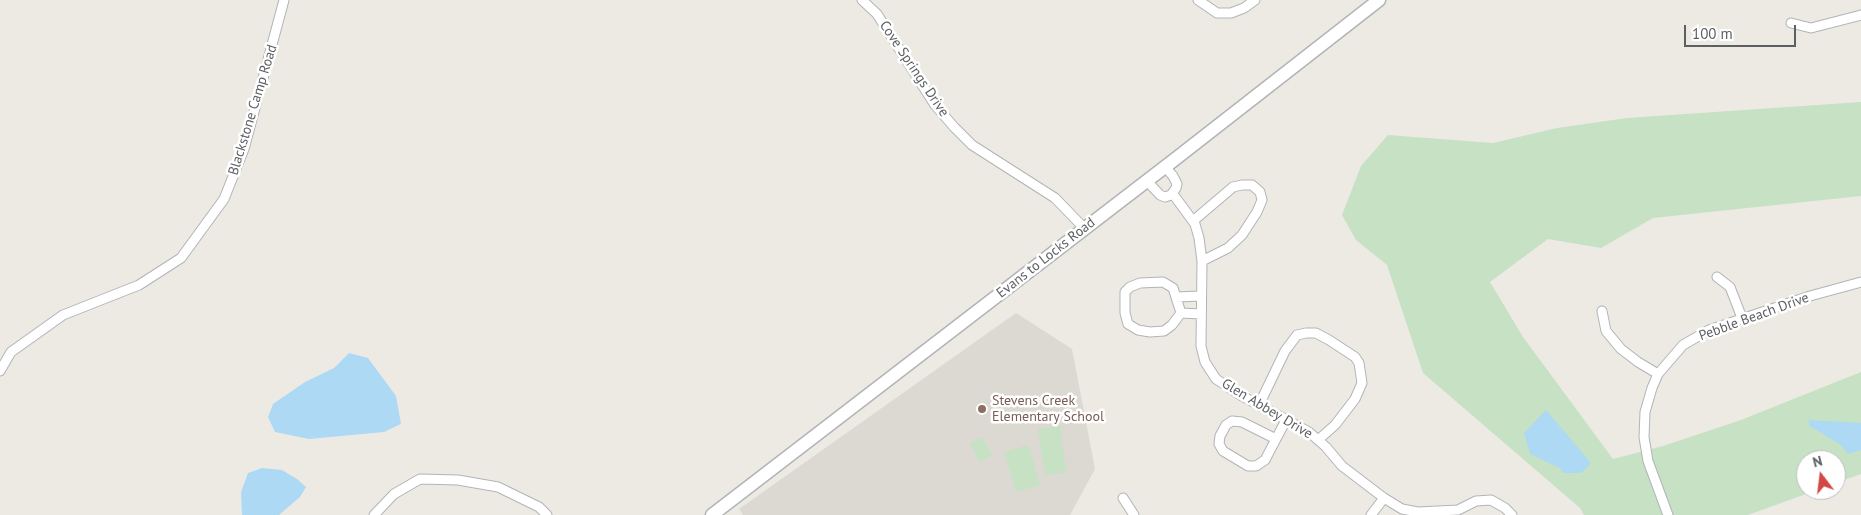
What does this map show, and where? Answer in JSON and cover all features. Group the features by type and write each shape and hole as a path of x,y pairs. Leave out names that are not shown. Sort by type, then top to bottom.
{"street":[{"name":"Blackstone Camp Road","path":"0,371 11,352 64,315 139,285 181,258 224,199 244,149 271,56 284,0"},
{"name":"Cove Springs Drive","path":"862,0 877,14 935,105 954,127 972,145 1055,198 1084,228"},
{"path":"1198,0 1216,13 1231,13 1244,8 1255,0"},
{"name":"Evans to Locks Road","path":"712,515 1379,0"},
{"path":"1791,23 1811,28 1861,15"},
{"name":"Glen Abbey Drive","path":"1165,167 1173,176 1176,184 1173,194 1193,221 1199,238 1202,262 1201,346 1205,362 1216,379 1258,405 1309,432 1342,466 1384,498 1408,513 1459,513 1476,501 1491,500 1505,508 1512,515"},
{"path":"1147,181 1160,195 1165,197 1173,194"},
{"path":"1193,221 1233,187 1252,185 1260,192 1262,200 1257,212 1242,235 1228,248 1202,262"},
{"path":"1717,277 1730,287 1742,318"},
{"path":"1150,281 1163,282 1173,288 1181,313 1172,325 1164,331 1150,332 1138,330 1128,324 1124,300 1125,292 1130,286 1150,281"},
{"name":"Pebble Beach Drive","path":"1668,515 1648,461 1644,437 1645,412 1658,374 1683,345 1708,330 1861,282"},
{"path":"1176,297 1201,296"},
{"path":"1602,310 1606,331 1621,349 1658,374"},
{"path":"1181,313 1201,314"},
{"path":"1258,405 1285,350 1296,335 1316,334 1329,340 1355,357 1359,363 1362,383 1355,399 1335,425 1318,440"},
{"path":"1276,439 1242,422 1232,421 1223,430 1220,436 1220,444 1223,451 1248,466 1256,466 1265,460 1286,420"},
{"path":"374,515 394,494 420,479 458,480 498,487 539,507 546,515"},
{"path":"1123,498 1134,515"},
{"path":"1371,515 1384,498"}],"shaded area":[{"name":"Stevens Creek Elementary School","path":"1016,313 1072,349 1095,469 1070,515 743,515 739,509"}],"green space":[{"path":"1861,102 1861,196 1653,218 1601,248 1548,239 1490,282 1523,337 1613,459 1663,446 1741,420 1861,372 1861,474 1846,479 1846,450 1796,450 1796,498 1748,515 1584,515 1580,508 1423,373 1387,265 1356,240 1342,215 1361,166 1388,135 1493,143 1557,128 1627,118"},
{"path":"1060,426 1066,472 1045,475 1038,429"},
{"path":"982,437 992,455 980,462 970,444"},
{"path":"1028,445 1040,485 1016,492 1004,452"}],"water":[{"path":"349,353 368,358 396,396 401,424 384,432 309,439 275,432 268,417 273,404 305,382 334,368"},
{"path":"1546,410 1591,463 1581,473 1563,473 1560,468 1530,454 1524,433"},
{"path":"1808,420 1861,423 1861,450 1848,454 1841,445 1810,426"},
{"path":"262,468 282,470 306,487 300,497 279,515 242,515 241,492 248,473"}],"place":[{"name":"Stevens Creek Elementary School","path":"982,409"}]}
